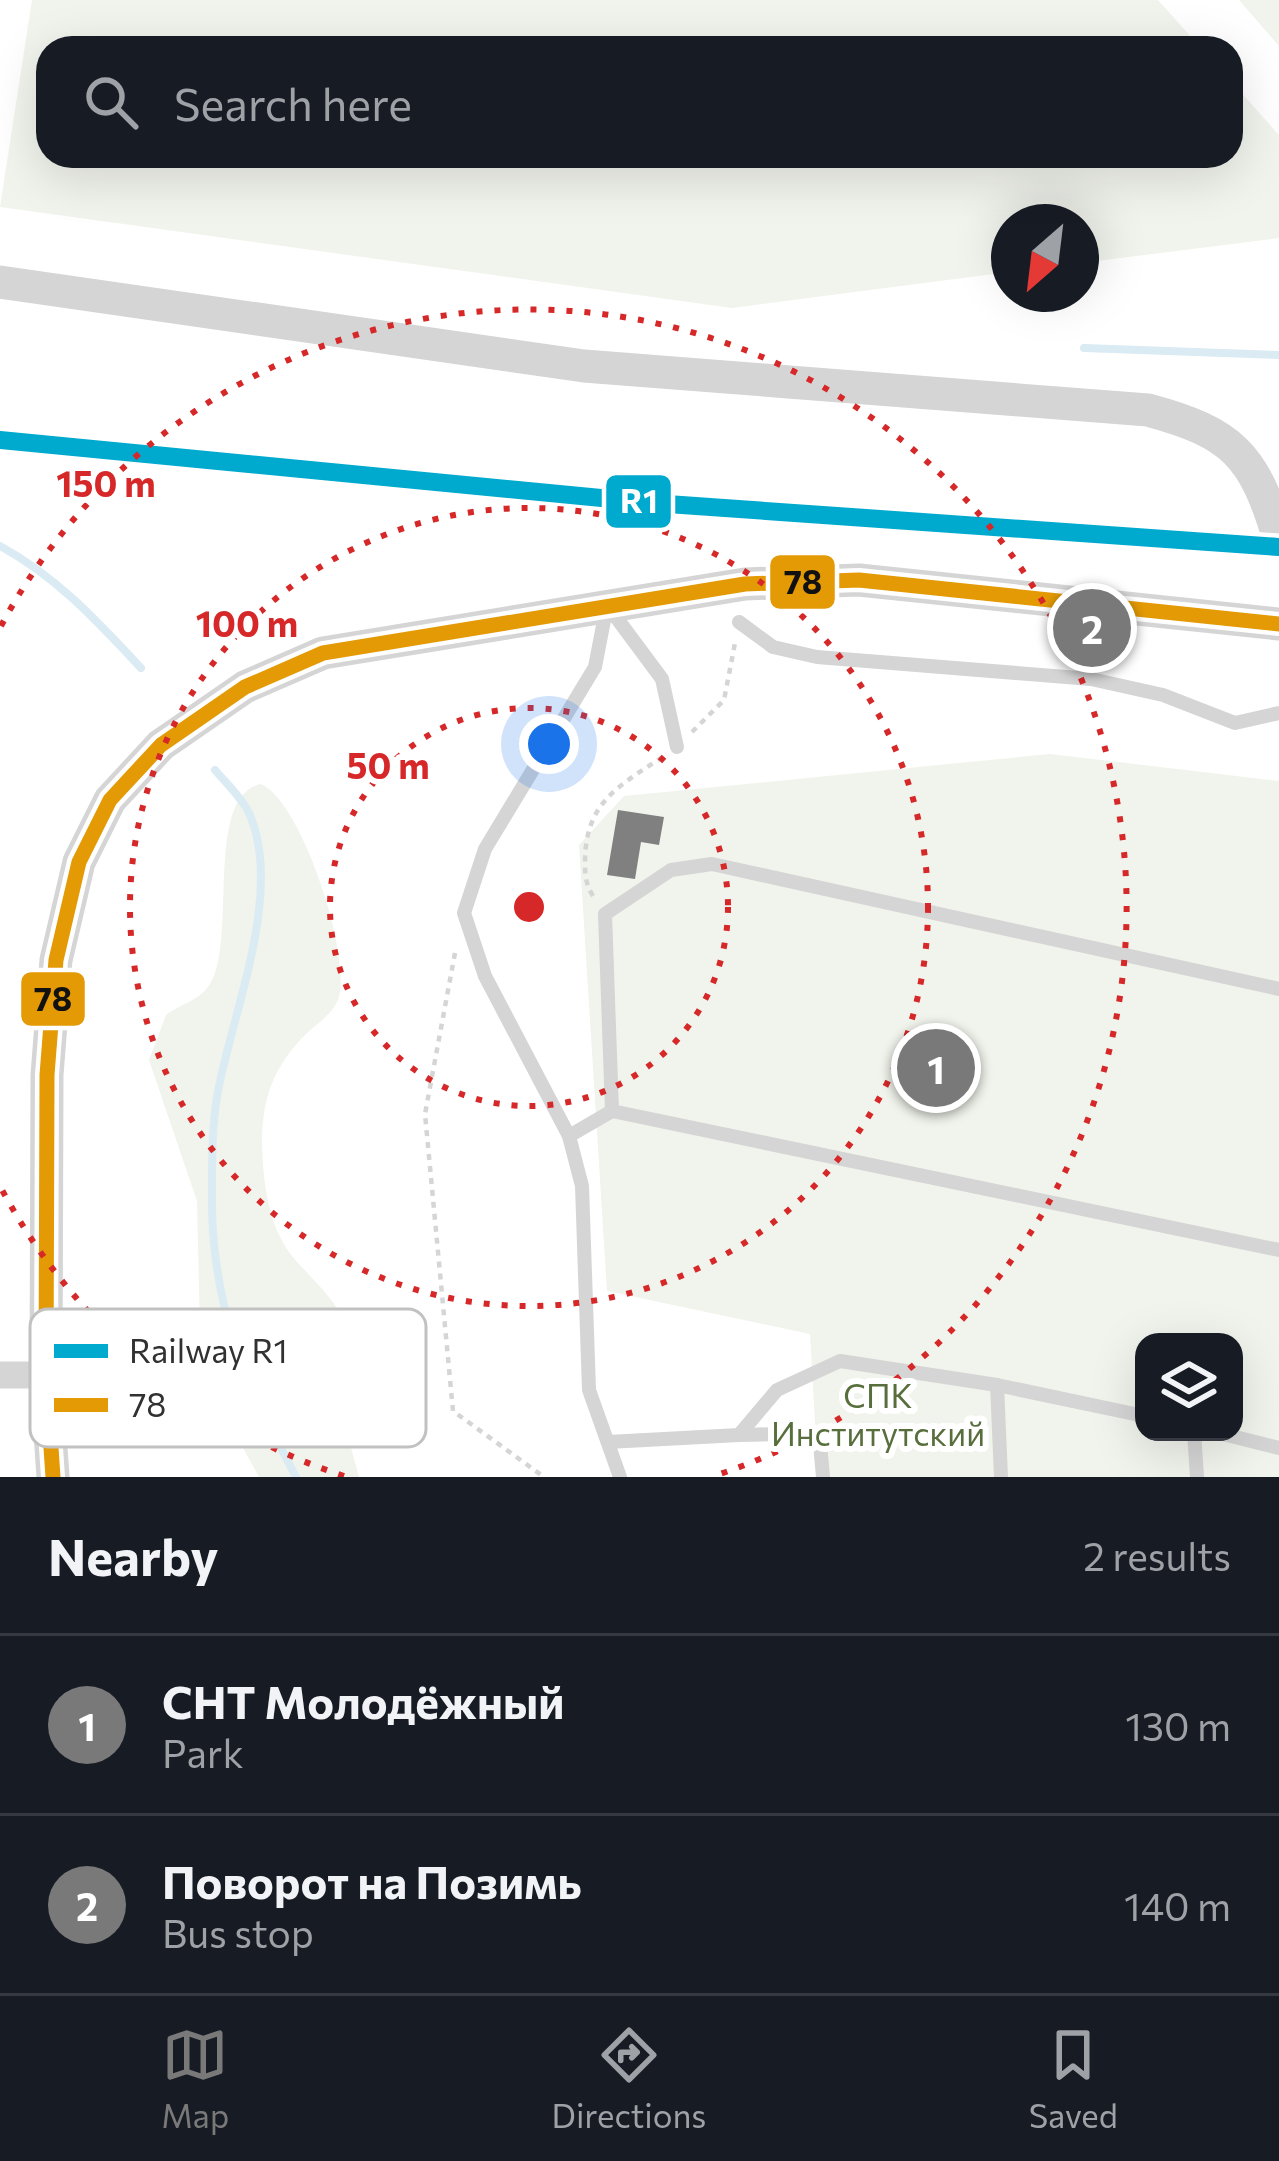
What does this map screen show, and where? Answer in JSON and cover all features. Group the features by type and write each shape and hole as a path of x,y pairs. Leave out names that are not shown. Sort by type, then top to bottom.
{"street":[{"path":"0,282 584,366 1148,410 1203,424 1242,452 1265,491 1279,539"},
{"path":"46,1309 47,1075 56,960 79,862 110,800 161,745 245,687 323,653 745,584 860,580 1279,624"},
{"path":"51,1447 53,1477"}],"lane":[{"path":"607,605 632,646 662,679 677,747"},
{"path":"607,605 595,667 485,849 464,913 485,976 568,1136 582,1186 589,1390 620,1477"},
{"path":"739,622 773,647 818,657 1091,679 1163,695 1234,723 1279,713"},
{"path":"612,1111 605,914 671,870 712,864 1279,989"},
{"path":"568,1136 612,1111 1279,1250"},
{"path":"740,1435 777,1390 840,1361 997,1385 1135,1414"},
{"path":"997,1385 1000,1477"},
{"path":"608,1442 819,1433 823,1477"},
{"path":"1243,1439 1279,1448"},
{"path":"1195,1441 1197,1477"}],"path":[{"path":"464,913 436,1029 424,1114 453,1412 544,1477"}],"green space":[{"path":"32,0 1158,0 1190,36 36,36 36,168 1243,168 1243,94 1279,135 1279,238 1099,261 1099,204 991,204 991,274 732,308 0,207"},
{"path":"1239,0 1279,0 1279,46"},
{"name":"СПК Институтский","path":"1050,754 1279,781 1279,1477 818,1477 810,1334 607,1291 579,845 624,796"},
{"path":"261,784 292,819 320,883 338,951 338,1000 293,1048 274,1078 262,1145 268,1199 278,1233 337,1309 200,1309 197,1201 149,1060 166,1015 197,997 211,982 222,934 227,840 233,813 244,794"},
{"path":"242,1447 352,1447 359,1477 259,1477"}],"building":[{"path":"618,810 664,817 659,845 641,842 635,879 607,875"}],"waterway":[{"path":"1084,348 1279,355"},
{"path":"0,546 58,586 141,668"},
{"path":"215,770 249,813 261,878 252,951 215,1116 213,1232 225,1309"},
{"path":"281,1447 296,1477"}],"rail line":[{"name":"R1","path":"0,440 653,503 1279,547"}],"transit line":[{"name":"78","path":"46,1309 47,1075 56,960 79,862 110,800 161,745 245,687 323,653 745,584 859,580 1279,624"},
{"name":"78","path":"51,1447 53,1477"}],"place":[{"name":"Поворот на Позимь","path":"1092,628"},
{"name":"СНТ Молодёжный","path":"936,1068"}]}
